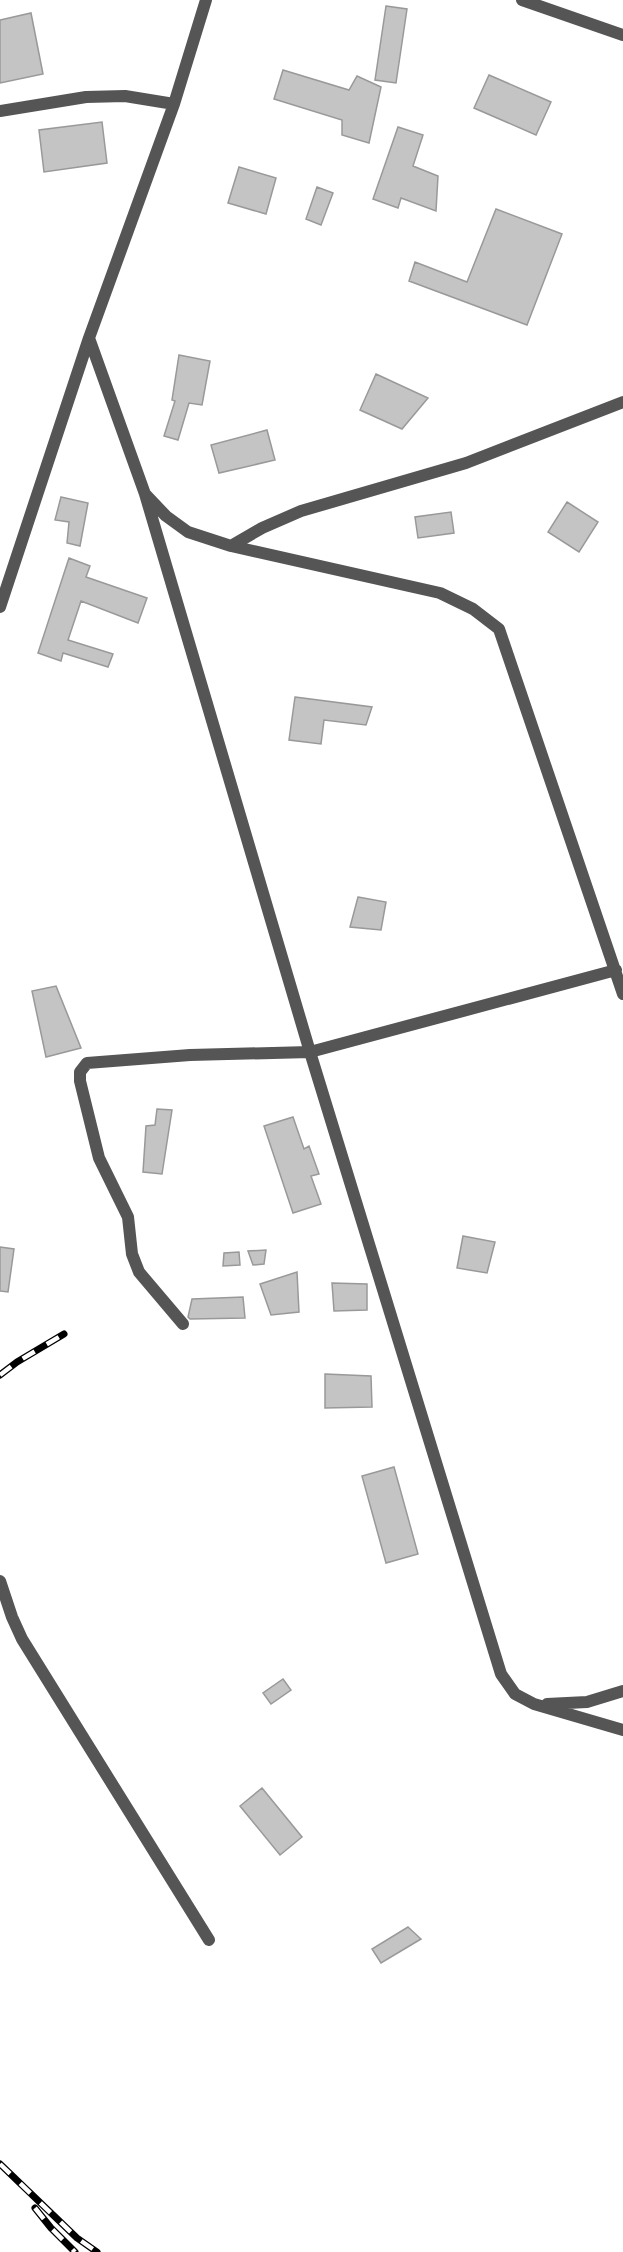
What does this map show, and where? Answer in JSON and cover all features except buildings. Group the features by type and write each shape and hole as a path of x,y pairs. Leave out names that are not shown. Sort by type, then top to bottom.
{"street":[{"path":"0,607 89,338 174,104 206,0"},
{"path":"522,0 623,35"},
{"path":"0,111 86,97 125,96 174,104"},
{"path":"89,338 145,494 310,1052 501,1674 515,1694 534,1704 623,1730"},
{"path":"231,546 262,528 301,511 466,463 623,402"},
{"path":"145,494 166,516 188,532 231,546 440,593 473,609 499,629 623,994"},
{"path":"183,1324 139,1272 132,1254 128,1217 94,1144 80,1081 80,1072 87,1063 190,1055 310,1052 616,970"},
{"path":"0,1581 22,1639 209,1940"},
{"path":"534,1704 587,1702 623,1691"}],"railway":[{"path":"0,1375 64,1334"},
{"path":"0,2164 77,2238 97,2252"},
{"path":"35,2208 75,2252"}]}
